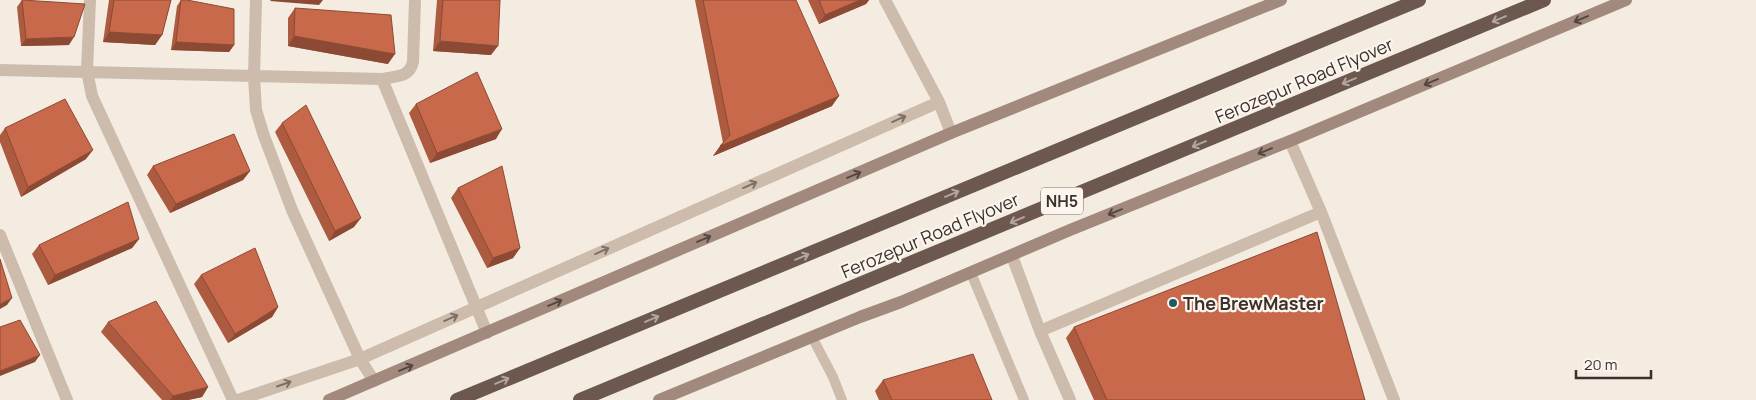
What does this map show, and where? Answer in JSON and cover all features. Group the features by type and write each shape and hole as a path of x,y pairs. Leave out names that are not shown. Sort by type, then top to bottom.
{"highway":[{"name":"Ferozepur Road Flyover","path":"457,400 1419,0"},
{"name":"Ferozepur Road Flyover","path":"580,400 1544,0"}],"main road":[{"path":"329,400 951,133 1281,0"},
{"path":"659,400 971,273 1070,230 1290,141 1626,0"}],"street":[{"path":"90,0 87,71 92,96 233,400"},
{"path":"256,0 254,77 256,110 264,136 292,210 360,358 374,381"},
{"path":"0,70 382,79 406,74 411,69 413,62 415,0"},
{"path":"885,0 939,102 951,133"},
{"path":"382,79 487,333"},
{"path":"238,400 360,358 939,102"},
{"path":"1290,141 1321,212 1394,400"},
{"path":"1040,331 1321,212"},
{"path":"0,235 67,400"},
{"path":"1012,256 1040,331 1070,400"}],"lane":[{"path":"971,273 1024,400"},
{"path":"812,337 833,377 842,400"}],"building":[{"path":"22,0 85,4 74,37 26,39"},
{"path":"114,0 171,0 162,35 109,32"},
{"path":"181,0 234,9 234,45 176,42"},
{"path":"443,0 500,0 498,46 440,41"},
{"path":"703,0 796,0 839,96 720,146 730,135"},
{"path":"819,0 860,0 825,15"},
{"path":"295,8 391,15 395,54 294,36"},
{"path":"477,72 502,129 437,153 416,104"},
{"path":"65,99 93,150 28,187 5,128"},
{"path":"306,105 361,218 335,231 282,123"},
{"path":"234,134 250,171 176,204 153,166"},
{"path":"502,166 520,248 493,258 458,188"},
{"path":"128,202 139,239 55,275 39,245"},
{"path":"1317,232 1365,400 1107,400 1074,327"},
{"path":"255,248 278,307 235,334 201,275"},
{"path":"0,259 12,298 0,304"},
{"path":"156,301 208,387 173,396 108,322"},
{"path":"20,320 40,355 0,371 0,327"},
{"path":"973,354 992,400 892,400 883,380"}],"place":[{"name":"The BrewMaster","path":"1173,303"}]}
